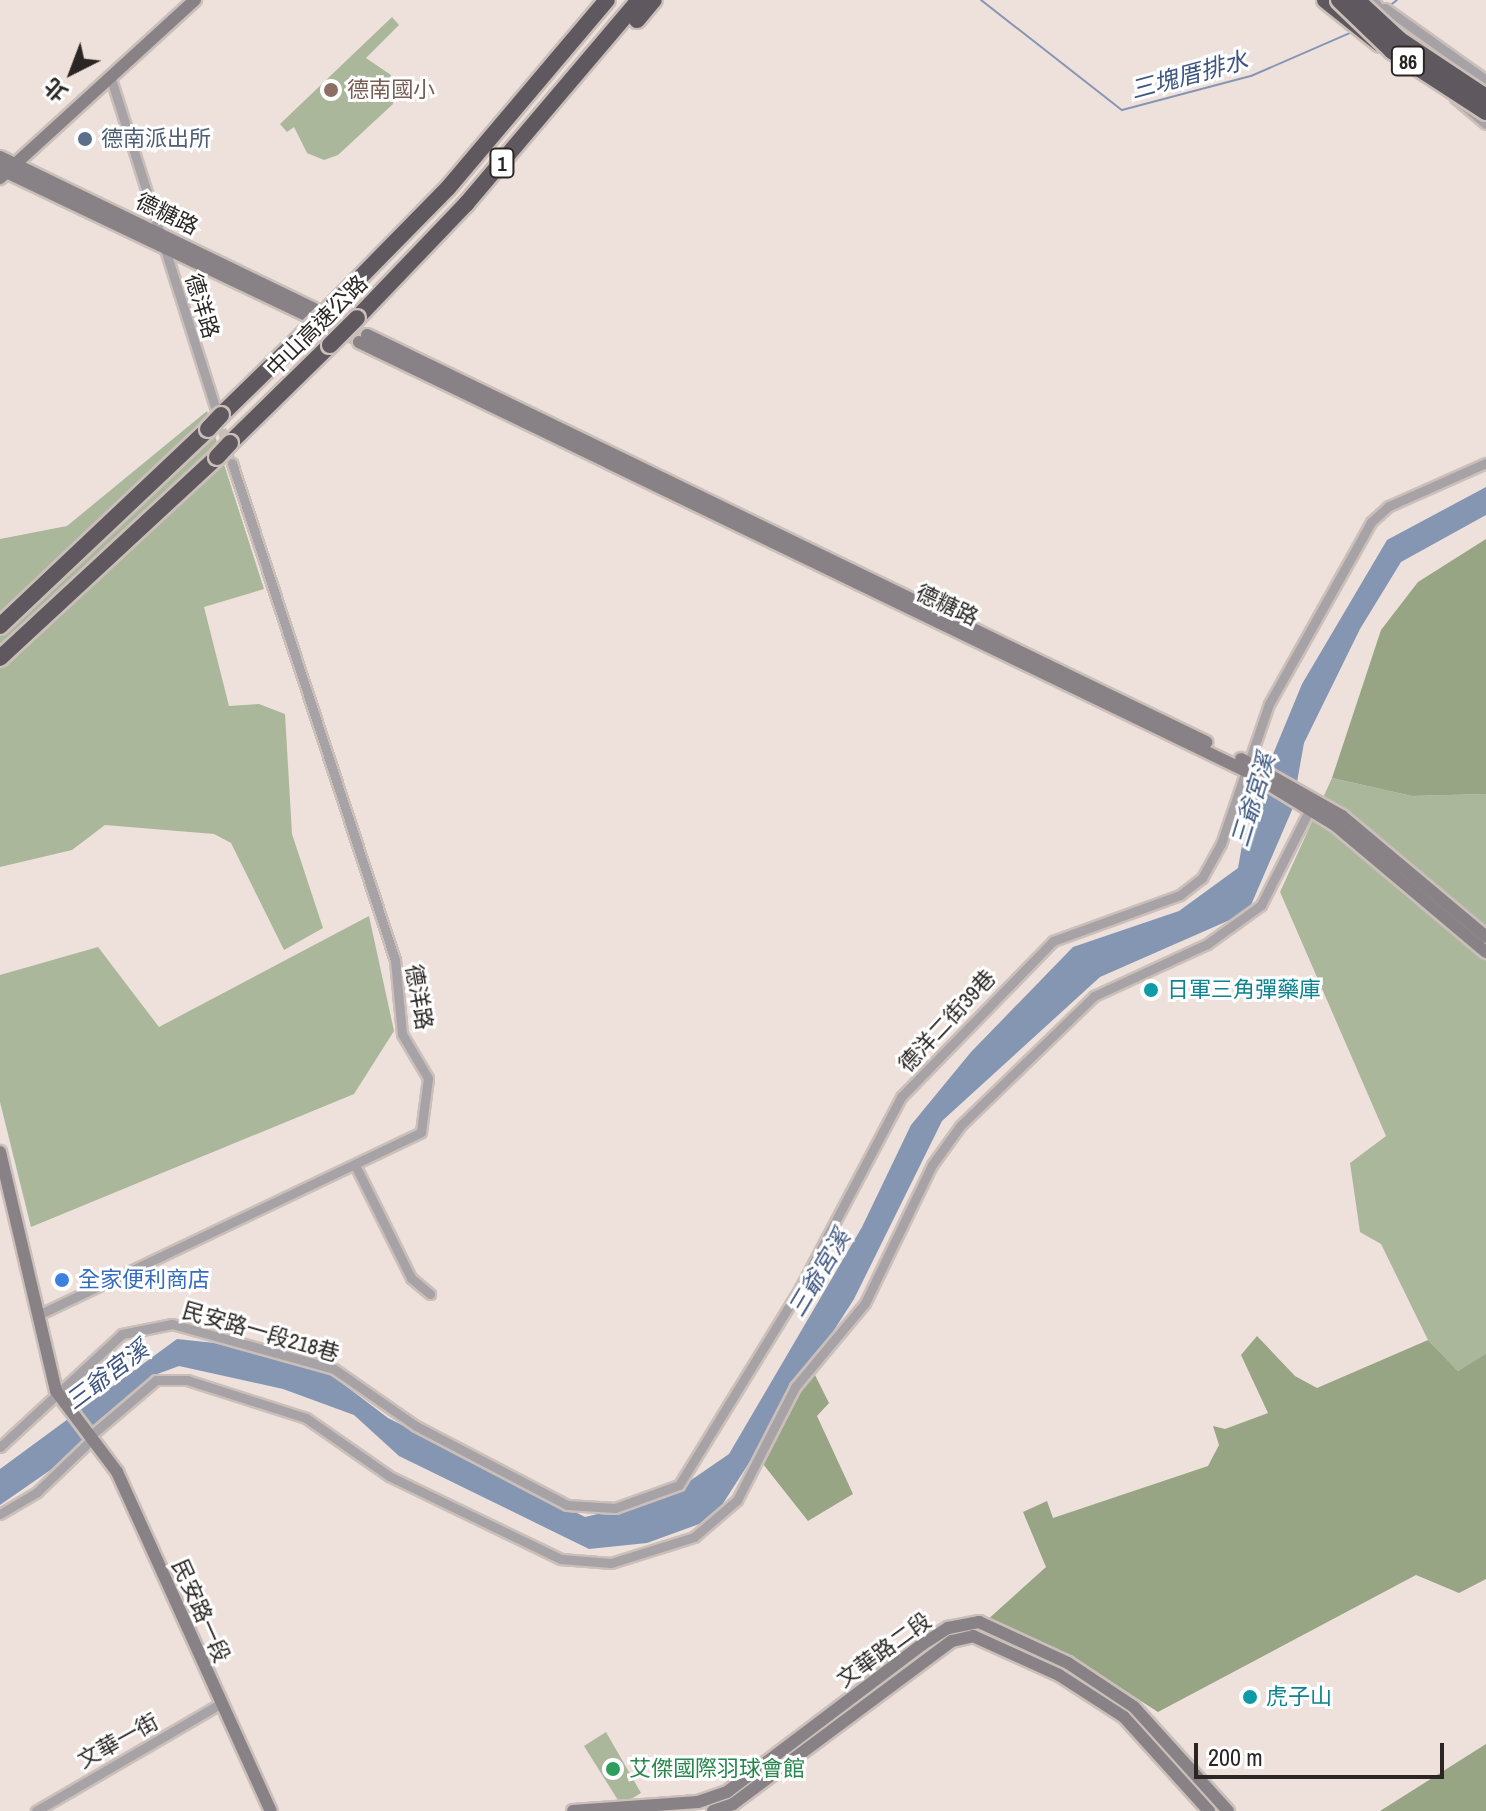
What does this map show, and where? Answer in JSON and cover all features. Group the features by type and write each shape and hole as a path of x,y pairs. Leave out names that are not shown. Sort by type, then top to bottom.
{"highway":[{"path":"536,88 542,69 596,0"},
{"name":"中山高速公路","path":"0,626 208,429 218,411 309,319 332,306 536,88 607,0"},
{"name":"中山高速公路","path":"0,658 224,460 230,443 357,318 564,94 639,0"},
{"path":"564,94 582,87 654,0"},
{"path":"1325,0 1396,45"},
{"name":"86","path":"1339,0 1486,112"},
{"name":"86","path":"1357,0 1396,45 1486,97"},
{"path":"1366,0 1396,45"}],"street":[{"path":"6,171 195,0"},
{"path":"1374,0 1486,80"},
{"path":"1374,0 1464,109 1486,124"},
{"name":"德洋路","path":"111,79 218,411"},
{"name":"德糖路","path":"0,157 6,171 163,239 309,319"},
{"name":"德糖路","path":"363,339 1248,767 1309,801 1486,937"},
{"name":"德洋路","path":"38,1315 417,1140 428,1078 402,1034 395,960 224,460"},
{"name":"德洋二街39巷","path":"416,1426 575,1507 615,1508 679,1485 813,1265 856,1171 901,1097 1053,941 1197,884 1221,844 1282,678 1371,522 1389,506 1486,463"},
{"path":"0,1514 37,1492 89,1437 156,1380 187,1380 306,1418 389,1476 561,1559 611,1563 694,1537 737,1500 795,1387 865,1303 932,1165 960,1126 1103,989 1207,944 1261,905 1309,801"},
{"name":"德糖路","path":"1309,801 1486,952"},
{"path":"0,1152 58,1395"},
{"path":"356,1167 411,1278 430,1294"},
{"name":"民安路一段218巷","path":"0,1447 122,1334 183,1325 334,1369 416,1426"},
{"name":"民安路一段","path":"58,1395 117,1472 271,1811"},
{"name":"文華路二段","path":"573,1811 604,1810 727,1792 923,1644 948,1628 979,1622 1068,1663 1134,1707 1228,1811"},
{"name":"文華路二段","path":"713,1811 733,1804 952,1641 973,1636 1059,1675 1124,1717 1209,1811"},
{"name":"文華一街","path":"36,1811 220,1704"}],"green space":[{"path":"392,17 399,25 366,58 391,75 393,104 338,155 324,160 307,153 294,127 287,132 280,124"},
{"path":"207,411 264,589 204,607 229,706 259,704 285,714 292,834 323,928 284,950 231,843 214,834 105,825 72,850 0,867 0,539 67,526"},
{"path":"1486,539 1486,794 1412,796 1332,778 1381,630 1418,582"},
{"path":"1332,778 1412,796 1486,794 1486,1355 1458,1371 1428,1340 1381,1244 1360,1232 1350,1163 1386,1136 1280,892"},
{"path":"369,916 394,1031 354,1094 31,1227 0,1102 0,975 98,947 159,1027"},
{"path":"1257,1336 1295,1376 1317,1388 1428,1340 1458,1371 1486,1354 1486,1579 1459,1593 1416,1575 1158,1712 1071,1656 985,1622 1046,1567 1023,1512 1047,1501 1053,1518 1208,1466 1219,1445 1213,1426 1225,1429 1268,1413 1241,1355"},
{"path":"812,1369 829,1403 817,1416 853,1494 808,1521 759,1459"},
{"name":"艾傑國際羽球會館","path":"606,1732 641,1793 621,1805 584,1746"},
{"path":"1486,1744 1486,1811 1380,1811"}],"water":[{"path":"1486,487 1486,515 1401,562 1360,629 1304,743 1292,810 1248,912 1100,977 942,1121 854,1299 713,1519 647,1543 589,1549 399,1456 354,1415 283,1389 179,1366 152,1376 62,1462 0,1505 0,1469 177,1339 243,1346 326,1371 388,1418 585,1517 665,1498 729,1454 862,1227 911,1125 971,1052 1073,947 1179,911 1238,868 1247,817 1302,684 1387,540"}],"waterway":[{"name":"三塊厝排水","path":"981,0 1122,110 1251,76 1352,32"},
{"name":"三塊厝排水","path":"1392,4 1397,0"}],"tunnel":[{"path":"320,312 367,335"},
{"path":"311,317 359,342"},
{"path":"218,416 232,463"}],"place":[{"name":"德南國小","path":"331,90"},
{"name":"德南派出所","path":"85,139"},
{"name":"日軍三角彈藥庫","path":"1151,990"},
{"name":"全家便利商店","path":"62,1280"},
{"name":"虎子山","path":"1250,1697"},
{"name":"艾傑國際羽球會館","path":"613,1769"}],"water label":[{"name":"三爺宮溪","path":"1253,800"},
{"name":"三爺宮溪","path":"819,1273"},
{"name":"三爺宮溪","path":"107,1375"}]}
